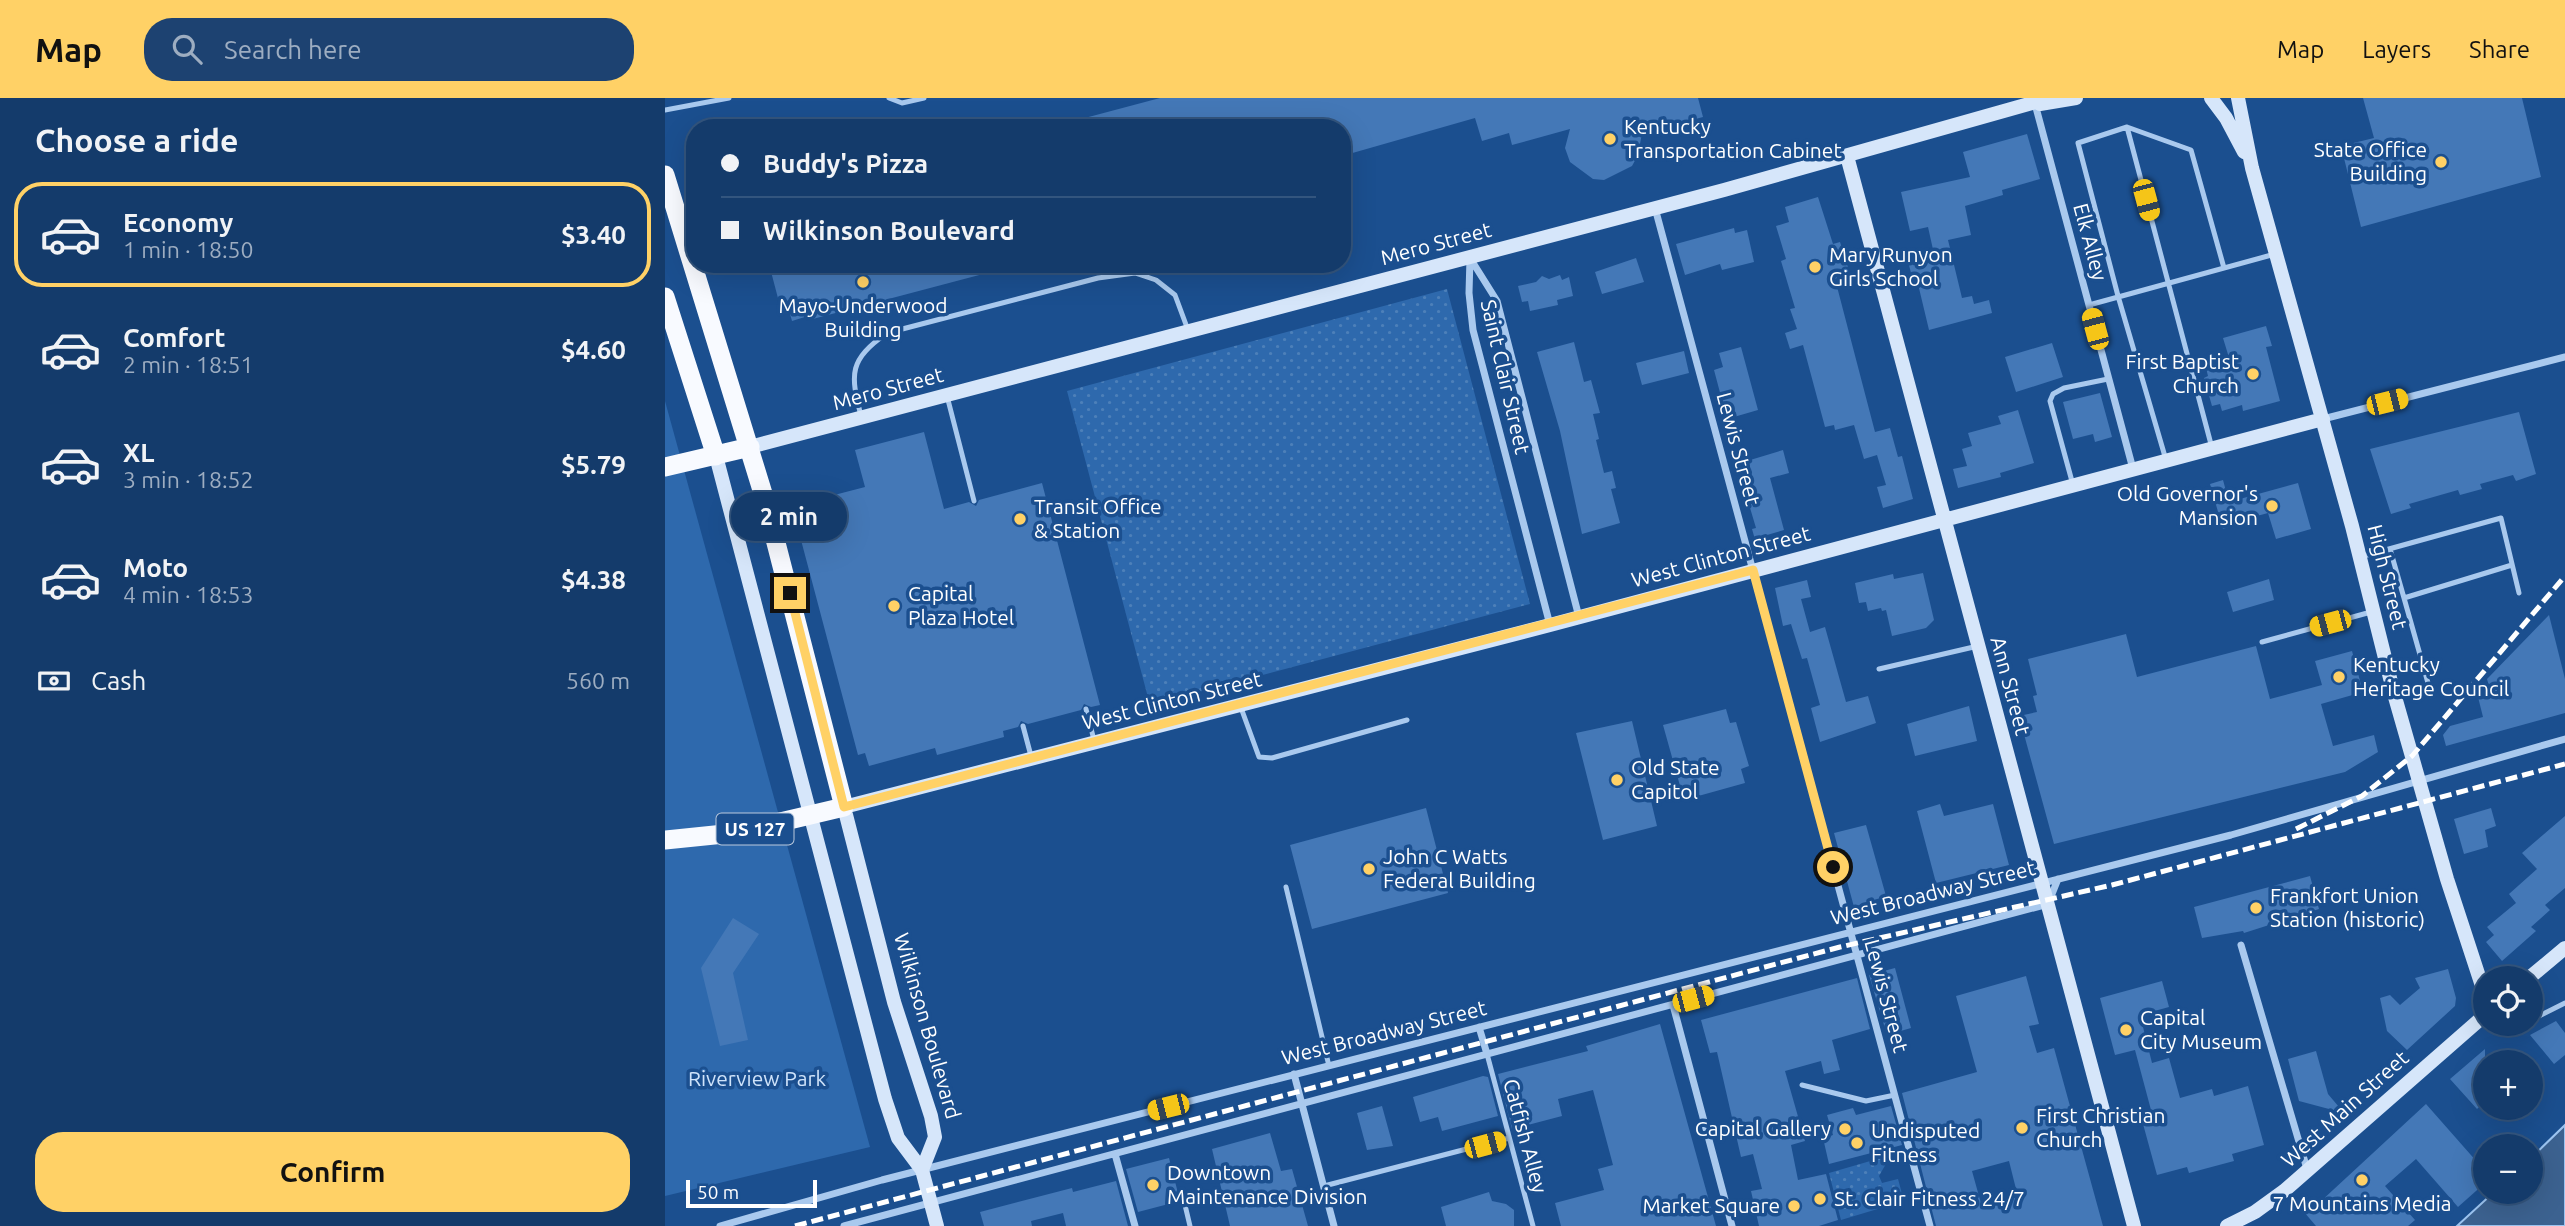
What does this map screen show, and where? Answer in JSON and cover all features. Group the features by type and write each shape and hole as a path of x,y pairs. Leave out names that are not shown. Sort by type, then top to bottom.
{"highway":[{"name":"Wilkinson Boulevard","path":"665,175 686,242"},
{"name":"Wilkinson Boulevard","path":"696,273 750,447 844,807"},
{"path":"665,297 716,456"},
{"path":"665,467 750,447"},
{"name":"US 127","path":"665,840 734,834 844,807"}],"main road":[{"name":"Mero Street","path":"750,447 1655,208 2050,98"},
{"path":"2035,104 2076,98"},
{"name":"High Street","path":"2211,98 2226,118 2252,168"},
{"name":"High Street","path":"2238,98 2252,168 2278,254 2419,780 2476,966"},
{"name":"Ann Street","path":"1847,156 2134,1226"},
{"name":"West Clinton Street","path":"844,807 1550,625 2323,419"},
{"path":"716,456 894,1125 904,1150 922,1170 937,1226"},
{"name":"Wilkinson Boulevard","path":"844,807 894,1002 931,1116 935,1137 922,1170"},
{"path":"2543,966 2565,948"},
{"name":"West Main Street","path":"2227,1226 2270,1203 2473,1026"}],"street":[{"name":"Elk Alley","path":"2035,104 2133,470"},
{"name":"Lewis Street","path":"1655,208 1930,1226"},
{"name":"Saint Clair Street","path":"1470,257 1497,301 1579,617"},
{"name":"Saint Clair Street","path":"1470,257 1469,302 1475,340 1550,625"},
{"name":"West Clinton Street","path":"2323,419 2565,357"},
{"name":"West Broadway Street","path":"720,1226 922,1170 2231,835 2565,739"},
{"name":"West Broadway Street","path":"844,1226 2048,904 2058,879"},
{"path":"2241,945 2307,1170"},
{"path":"1673,1005 1732,1226"},
{"path":"1479,1027 1487,1054"},
{"path":"1294,1074 1334,1226"},
{"path":"1115,1154 1135,1226"}],"lane":[{"path":"665,110 729,98"},
{"path":"889,98 902,103 924,98"},
{"path":"2127,127 2212,448"},
{"path":"2166,460 2118,296 2078,143 2127,127 2191,150 2224,268"},
{"path":"2089,304 2278,254"},
{"path":"862,417 852,380 864,349 887,333 1098,278 1135,273 1156,280 1175,295 1188,330"},
{"path":"2073,485 2050,401 2053,394 2064,388 2108,379"},
{"path":"947,395 974,501"},
{"path":"2360,557 2501,518 2519,593"},
{"path":"2390,549 2428,683"},
{"path":"2403,598 2512,565"},
{"path":"2262,642 2374,611"},
{"path":"1879,669 1978,646"},
{"path":"1240,705 1259,757 1272,758 1407,720"},
{"path":"1086,709 1095,743"},
{"path":"1023,726 1032,759"},
{"path":"1286,887 1329,1066"},
{"path":"2543,1014 2565,1003"},
{"name":"Catfish Alley","path":"1487,1054 1533,1226"},
{"path":"1802,1085 1866,1101 1895,1095"},
{"path":"1324,1186 1509,1138"},
{"path":"1185,1205 1190,1226"}],"green space":[{"path":"1447,289 1530,604 1150,705 1067,391"},
{"name":"Riverview Park","path":"665,401 870,1147 665,1196"},
{"path":"1891,1155 1879,1176 1882,1183 1898,1179 1904,1201 1841,1220 1829,1173"}],"shaded area":[{"path":"2565,1125 2565,1226 2457,1226 2481,1204 2543,1204 2543,1146"}],"building":[{"path":"1160,98 1698,98 1703,117 1642,133 1638,155 1632,166 1604,180 1593,179 1570,162 1565,148 1570,129 1512,145 1509,133 1482,141 1475,118 1351,153 1351,119 1081,119"},
{"name":"State Office Building","path":"2363,98 2522,98 2541,177 2361,227 2341,146 2374,138"},
{"path":"2027,134 2040,179 2002,190 2003,195 1965,206 1971,235 1948,240 1962,298 1972,296 1974,304 1989,300 1992,313 1929,330 1918,284 1914,285 1908,261 1934,254 1928,227 1910,231 1901,192 1970,177 1963,152"},
{"path":"1818,197 1833,244 1840,242 1850,274 1835,279 1875,432 1890,428 1898,457 1902,456 1913,499 1883,508 1877,487 1886,485 1877,455 1864,459 1854,425 1835,430 1834,425 1825,427 1803,345 1790,349 1785,333 1797,329 1790,309 1795,308 1781,261 1786,259 1776,226 1789,222 1785,207"},
{"path":"1734,228 1735,233 1747,230 1754,262 1722,270 1720,264 1685,275 1676,244"},
{"path":"1636,258 1644,282 1602,294 1595,272"},
{"name":"Mayo-Underwood Building","path":"771,273 987,273 809,320 808,316 792,321 786,300 779,302"},
{"path":"1560,275 1562,280 1569,277 1573,296 1557,300 1558,305 1530,311 1528,301 1522,302 1518,286 1536,282 1542,276 1549,279"},
{"name":"First Baptist Church","path":"2266,326 2272,346 2266,347 2280,401 2243,411 2242,405 2222,411 2220,404 2212,406 2204,378 2208,376 2206,368 2230,361 2223,338"},
{"path":"1574,342 1584,382 1591,380 1600,413 1593,414 1599,439 1596,440 1604,473 1612,471 1616,488 1611,489 1620,523 1582,534 1560,431 1537,352"},
{"path":"2052,343 2063,377 2016,392 2005,357"},
{"path":"1741,347 1758,410 1727,419 1714,370 1723,367 1719,353"},
{"path":"1684,351 1689,373 1642,385 1636,363"},
{"path":"2100,393 2112,437 2095,442 2093,434 2073,439 2063,402"},
{"path":"2018,410 2034,463 2000,473 2001,477 1958,488 1953,469 1967,466 1962,449 1972,446 1968,433 2001,424 1998,416"},
{"path":"2519,412 2536,474 2516,481 2513,475 2480,484 2482,489 2460,495 2458,490 2409,504 2411,508 2391,514 2370,449"},
{"name":"Capital Plaza Hotel","path":"924,432 944,509 969,502 976,506 979,500 1042,483 1100,705 1091,707 1084,704 1081,710 1028,724 1021,721 1018,727 1003,731 1004,737 937,755 935,748 869,766 865,753 858,755 792,506 865,487 855,450"},
{"path":"1783,450 1789,473 1770,478 1784,530 1767,535 1766,540 1756,543 1752,529 1756,528 1737,464"},
{"name":"Old Governor's Mansion","path":"2223,480 2229,502 2298,483 2311,529 2276,539 2268,513 2235,522 2235,525 2223,529 2210,484"},
{"path":"1923,573 1934,620 1926,628 1892,636 1886,610 1882,611 1881,608 1868,611 1866,602 1859,603 1855,583 1893,574 1894,579"},
{"path":"2269,579 2274,600 2233,612 2227,592"},
{"path":"1807,580 1811,597 1801,599 1810,632 1825,627 1846,702 1868,696 1876,723 1820,742 1811,708 1820,705 1807,658 1802,659 1791,624 1783,626 1775,588"},
{"path":"2549,615 2565,679 2565,713 2446,746 2443,735 2450,726 2483,717 2478,697 2491,693 2487,679"},
{"path":"2126,634 2137,677 2256,646 2270,699 2322,685 2315,661 2352,651 2363,692 2321,704 2333,746 2374,735 2378,752 2345,772 2054,844 2019,716 2037,712 2033,696 2037,695 2028,659"},
{"path":"1969,706 1977,741 1915,756 1907,724"},
{"path":"1726,709 1730,723 1736,722 1749,766 1741,769 1745,783 1684,800 1663,725"},
{"name":"Old State Capitol","path":"1632,721 1657,826 1603,840 1576,733"},
{"path":"1940,804 1944,816 1993,804 2009,865 1936,883 1917,811"},
{"name":"John C Watts Federal Building","path":"1426,808 1448,893 1312,929 1290,845"},
{"path":"2491,808 2496,826 2485,830 2488,847 2464,854 2454,819"},
{"path":"2565,816 2565,888 2545,905 2550,910 2531,927 2536,931 2502,961 2486,942 2494,935 2487,927 2516,903 2509,894 2537,869 2522,853"},
{"path":"1866,825 1886,896 1854,907 1834,833"},
{"name":"Frankfort Union Station (historic)","path":"2310,876 2319,909 2244,933 2243,931 2202,938 2194,907"},
{"path":"733,918 759,934 733,973 748,1040 720,1046 701,968"},
{"path":"1895,968 1911,1028 1887,1035 1869,975"},
{"path":"2448,969 2456,998 2455,1006 2407,1050 2387,1031 2380,998 2390,995 2400,1005 2420,988 2415,978"},
{"path":"2026,976 2039,1024 2029,1026 2037,1053 2054,1048 2103,1226 1936,1226 1902,1093 1977,1072 1956,996","holes":["2009,1161 2018,1197 1982,1207 1972,1171"]},
{"path":"1857,978 1870,1029 1832,1040 1840,1070 1824,1074 1821,1061 1785,1071 1805,1141 1791,1145 1798,1180 1826,1174 1838,1220 1819,1226 1759,1226 1751,1191 1762,1189 1753,1154 1741,1157 1717,1052 1710,1053 1701,1020"},
{"path":"2162,981 2169,1007 2140,1015 2152,1063 2169,1058 2180,1098 2212,1089 2214,1096 2248,1086 2264,1145 2232,1154 2234,1161 2189,1173 2187,1167 2157,1175 2140,1113 2151,1110 2135,1050 2115,1055 2100,998"},
{"path":"2556,1021 2565,1033 2565,1055 2554,1064 2531,1036 2543,1036 2543,1028"},
{"path":"1660,1024 1716,1226 1561,1226 1555,1203 1604,1190 1598,1169 1613,1165 1593,1090 1558,1099 1562,1116 1512,1129 1498,1074 1588,1051 1586,1046"},
{"path":"2316,1051 2328,1094 2344,1113 2299,1101 2288,1059"},
{"path":"2473,1059 2473,1105 2450,1079"},
{"path":"1483,1076 1488,1077 1498,1116 1442,1131 1438,1117 1420,1122 1413,1097"},
{"path":"2426,1104 2473,1157 2473,1194 2458,1207 2416,1159 2385,1186 2415,1220 2408,1226 2316,1226 2304,1212 2318,1200 2320,1202"},
{"path":"1382,1106 1393,1146 1367,1150 1357,1113"},
{"path":"1891,1106 1902,1145 1829,1164 1823,1138 1833,1135 1827,1115 1853,1108 1856,1115"},
{"path":"1270,1133 1281,1171 1292,1169 1308,1226 1230,1226 1212,1149"},
{"name":"Downtown Maintenance Division","path":"1169,1158 1180,1201 1138,1212 1126,1169"},
{"path":"1116,1181 1128,1226 1066,1226 1063,1213 1031,1221 1032,1226 984,1226 980,1212 1072,1188 1073,1192"},
{"path":"1489,1192 1492,1201 1506,1204 1514,1210 1514,1226 1446,1226 1441,1207"}],"railway":[{"path":"2296,829 2362,796 2412,756 2565,576"},
{"path":"795,1226 1840,947 2112,885 2565,764"}],"place":[{"name":"Kentucky Transportation Cabinet","path":"1610,139"},
{"name":"State Office Building","path":"2441,162"},
{"name":"Mary Runyon Girls School","path":"1815,267"},
{"name":"Mayo-Underwood Building","path":"863,282"},
{"name":"First Baptist Church","path":"2253,374"},
{"name":"Old Governor's Mansion","path":"2272,506"},
{"name":"Transit Office & Station","path":"1020,519"},
{"name":"Capital Plaza Hotel","path":"894,606"},
{"name":"Kentucky Heritage Council","path":"2339,677"},
{"name":"Old State Capitol","path":"1617,780"},
{"name":"John C Watts Federal Building","path":"1369,869"},
{"name":"Frankfort Union Station (historic)","path":"2256,908"},
{"name":"Capital City Museum","path":"2126,1030"},
{"name":"First Christian Church","path":"2022,1128"},
{"name":"Capital Gallery","path":"1845,1129"},
{"name":"Undisputed Fitness","path":"1857,1143"},
{"name":"7 Mountains Media","path":"2362,1180"},
{"name":"Downtown Maintenance Division","path":"1153,1185"},
{"name":"St. Clair Fitness 24/7","path":"1820,1199"},
{"name":"Market Square","path":"1794,1206"}],"route":[{"path":"790,593 844,807 1753,570 1833,867"}]}
